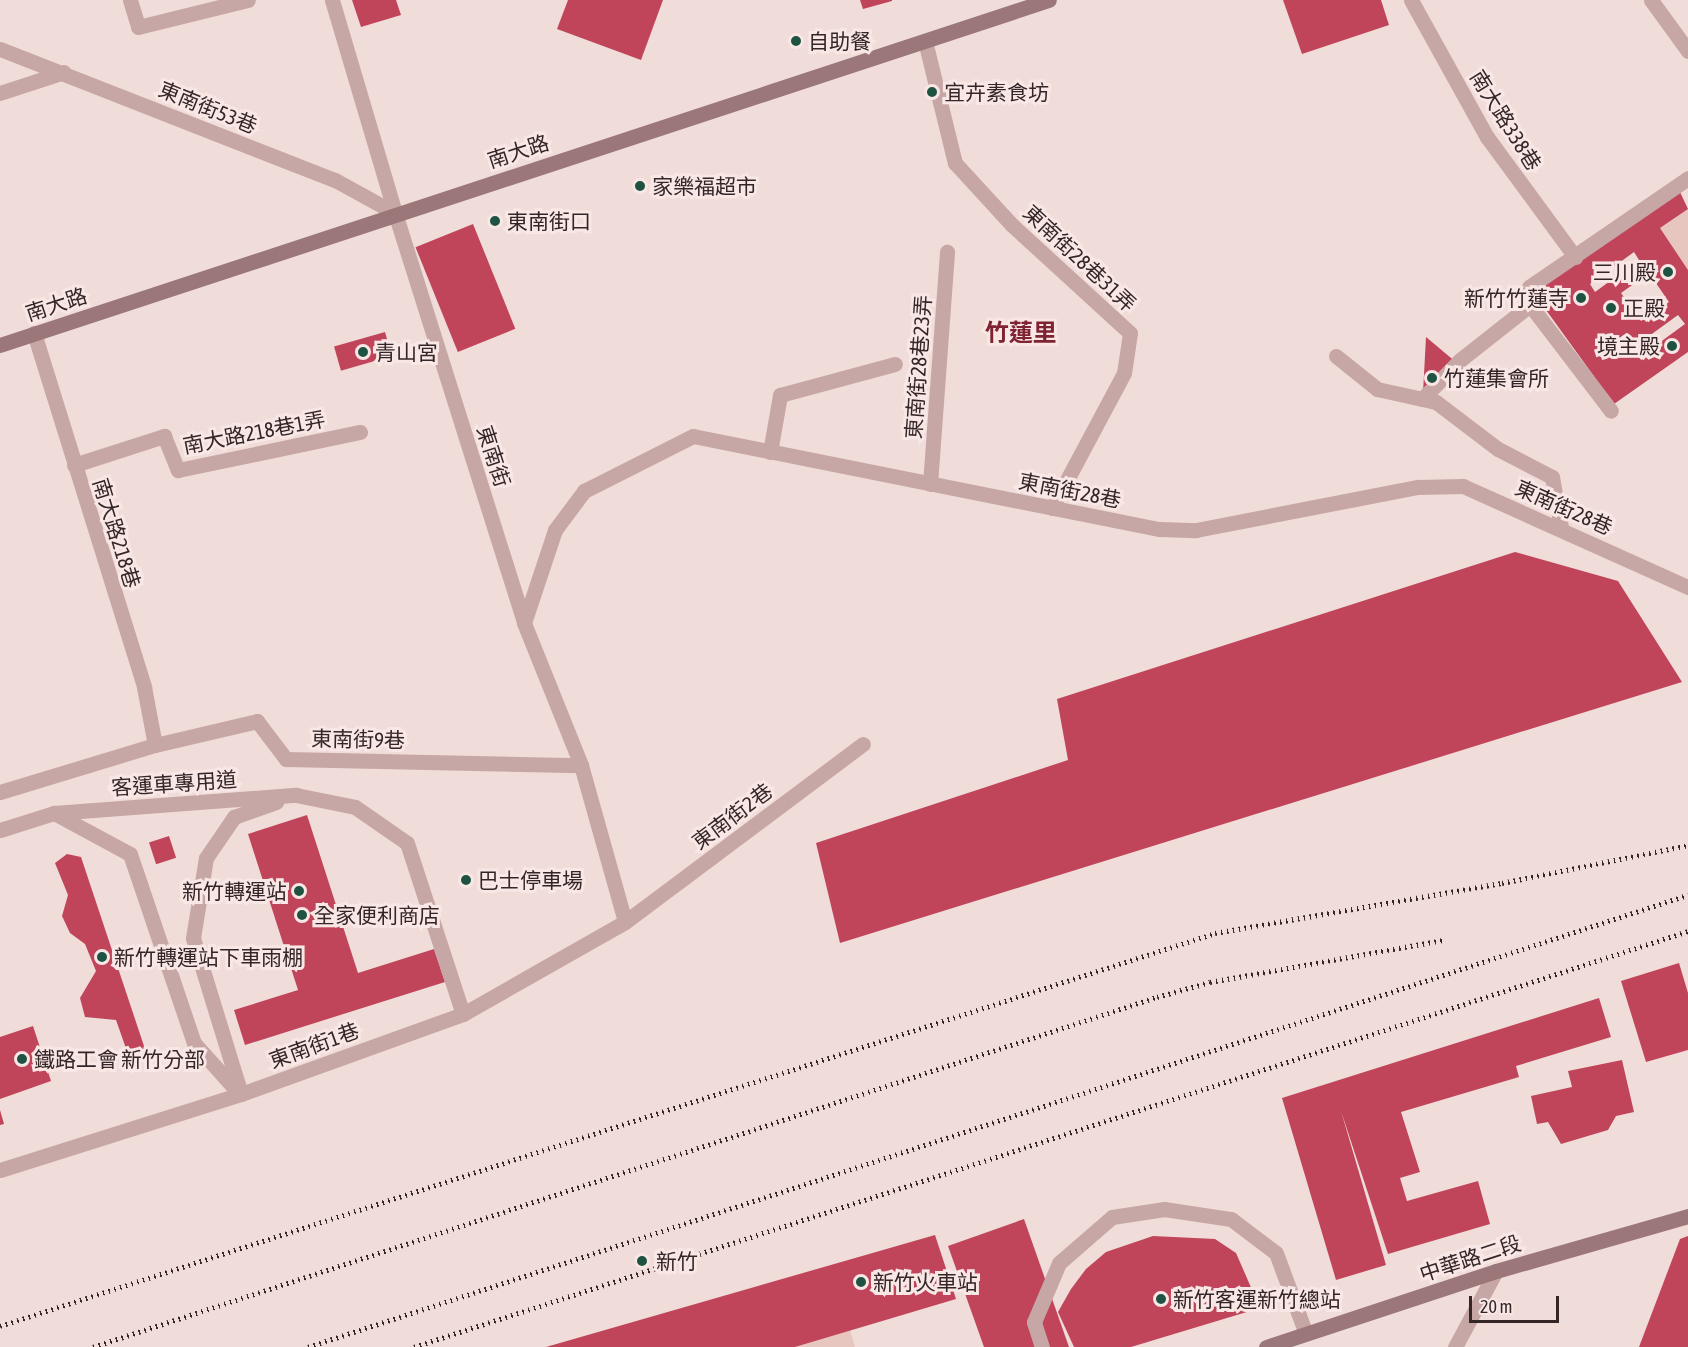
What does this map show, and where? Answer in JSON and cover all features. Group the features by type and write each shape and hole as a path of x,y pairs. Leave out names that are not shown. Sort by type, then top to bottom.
{"main road":[{"name":"南大路","path":"0,345 395,213 1049,0"},
{"name":"中華路二段","path":"1266,1347 1496,1271 1688,1215"}],"street":[{"path":"130,0 138,27 248,0"},
{"name":"東南街","path":"332,0 395,213 524,623 580,765 626,922"},
{"name":"南大路338巷","path":"1411,0 1487,137 1575,257"},
{"path":"1651,0 1688,51"},
{"name":"東南街28巷31弄","path":"925,41 955,163 1012,225 1130,333 1124,373 1052,508"},
{"name":"東南街53巷","path":"0,49 64,72 335,180 395,213"},
{"path":"0,93 64,72"},
{"path":"1611,411 1530,305 1529,287 1688,178"},
{"name":"東南街28巷23弄","path":"930,484 947,252"},
{"path":"1422,399 1460,360 1530,305"},
{"name":"南大路218巷","path":"34,333 144,687 155,745"},
{"path":"1336,356 1377,389 1436,402 1498,449 1552,477 1562,527"},
{"path":"770,452 780,395 895,364"},
{"name":"南大路218巷1弄","path":"74,465 164,436 178,470 360,432"},
{"name":"東南街28巷","path":"524,623 555,530 584,491 693,436 1160,529 1196,531 1418,487 1463,486 1562,527 1688,587"},
{"name":"東南街9巷","path":"155,745 257,721 286,759 580,765"},
{"name":"東南街2巷","path":"626,922 863,744"},
{"path":"0,792 155,745"},
{"name":"客運車專用道","path":"240,1094 193,938 206,858 234,817 296,795"},
{"name":"客運車專用道","path":"0,830 54,813 296,795 355,807 407,843 463,1014"},
{"path":"54,813 130,854 195,1043 240,1094"},
{"name":"東南街1巷","path":"0,1170 240,1094 463,1014 626,922"},
{"path":"1042,1347 1034,1322 1059,1263 1112,1217 1164,1209 1231,1219 1276,1253 1306,1334"},
{"path":"1455,1347 1496,1271"}],"shaded area":[{"path":"1688,209 1688,270 1660,228"},
{"path":"850,1330 855,1347 795,1347"}],"building":[{"path":"352,0 396,0 401,15 361,27"},
{"path":"568,0 663,0 641,60 557,29"},
{"path":"860,0 892,0 892,1 863,9"},
{"path":"1283,0 1381,0 1389,25 1302,54"},
{"name":"新竹竹蓮寺","path":"1679,190 1688,209 1660,228 1688,270 1688,352 1614,404 1533,292","holes":["1634,252 1639,260 1595,292 1590,284","1649,273 1669,302 1641,321 1621,293","1678,315 1685,324 1644,354 1638,344"]},
{"path":"473,224 515,329 458,352 416,247"},
{"name":"青山宮","path":"385,332 392,356 341,371 334,347"},
{"name":"竹蓮集會所","path":"1426,337 1457,363 1423,393"},
{"path":"1515,552 1618,581 1682,682 840,943 816,843 1068,760 1057,699"},
{"name":"新竹轉運站","path":"307,815 358,973 434,949 445,982 245,1045 234,1010 298,990 248,834"},
{"path":"169,836 176,858 156,864 149,842"},
{"name":"新竹轉運站下車雨棚","path":"67,854 81,857 145,1049 129,1057 116,1020 85,1017 80,998 96,971 85,944 70,933 62,916 68,895 55,863"},
{"path":"1679,963 1688,993 1688,1050 1646,1062 1621,981"},
{"path":"1599,998 1611,1037 1516,1066 1519,1077 1401,1112 1420,1172 1400,1178 1407,1201 1478,1181 1490,1224 1388,1254 1341,1111 1386,1265 1336,1280 1282,1098"},
{"name":"鐵路工會 新竹分部","path":"33,1026 51,1081 0,1099 0,1037"},
{"path":"1622,1060 1634,1112 1616,1116 1608,1130 1561,1144 1548,1122 1537,1124 1531,1096 1572,1087 1568,1071"},
{"name":"鐵路工會 新竹分部","path":"0,1110 4,1124 0,1125"},
{"path":"1024,1219 1069,1347 984,1347 948,1246"},
{"name":"新竹火車站","path":"935,1235 956,1299 795,1347 546,1347"},
{"name":"新竹客運新竹總站","path":"1153,1236 1215,1239 1236,1253 1260,1308 1131,1347 1074,1347 1058,1312 1071,1289 1086,1269 1106,1252"},
{"path":"1688,1236 1688,1347 1639,1347 1680,1239"}],"railway":[{"path":"0,1326 1215,933 1502,883 1688,845"},
{"path":"308,1347 1688,895"},
{"path":"414,1347 1688,931"},
{"path":"93,1347 1157,997 1210,982 1443,940"}],"place":[{"name":"自助餐","path":"796,41"},
{"name":"宜卉素食坊","path":"932,92"},
{"name":"家樂福超市","path":"640,186"},
{"name":"東南街口","path":"495,221"},
{"name":"三川殿","path":"1668,272"},
{"name":"新竹竹蓮寺","path":"1581,298"},
{"name":"正殿","path":"1611,308"},
{"name":"境主殿","path":"1672,346"},
{"name":"青山宮","path":"363,352"},
{"name":"竹蓮集會所","path":"1432,378"},
{"name":"巴士停車場","path":"466,880"},
{"name":"新竹轉運站","path":"299,891"},
{"name":"全家便利商店","path":"302,915"},
{"name":"新竹轉運站下車雨棚","path":"102,957"},
{"name":"鐵路工會 新竹分部","path":"22,1059"},
{"name":"新竹","path":"642,1261"},
{"name":"新竹火車站","path":"861,1282"},
{"name":"新竹客運新竹總站","path":"1161,1299"}],"district":[{"name":"竹蓮里","path":"1021,333"}]}
